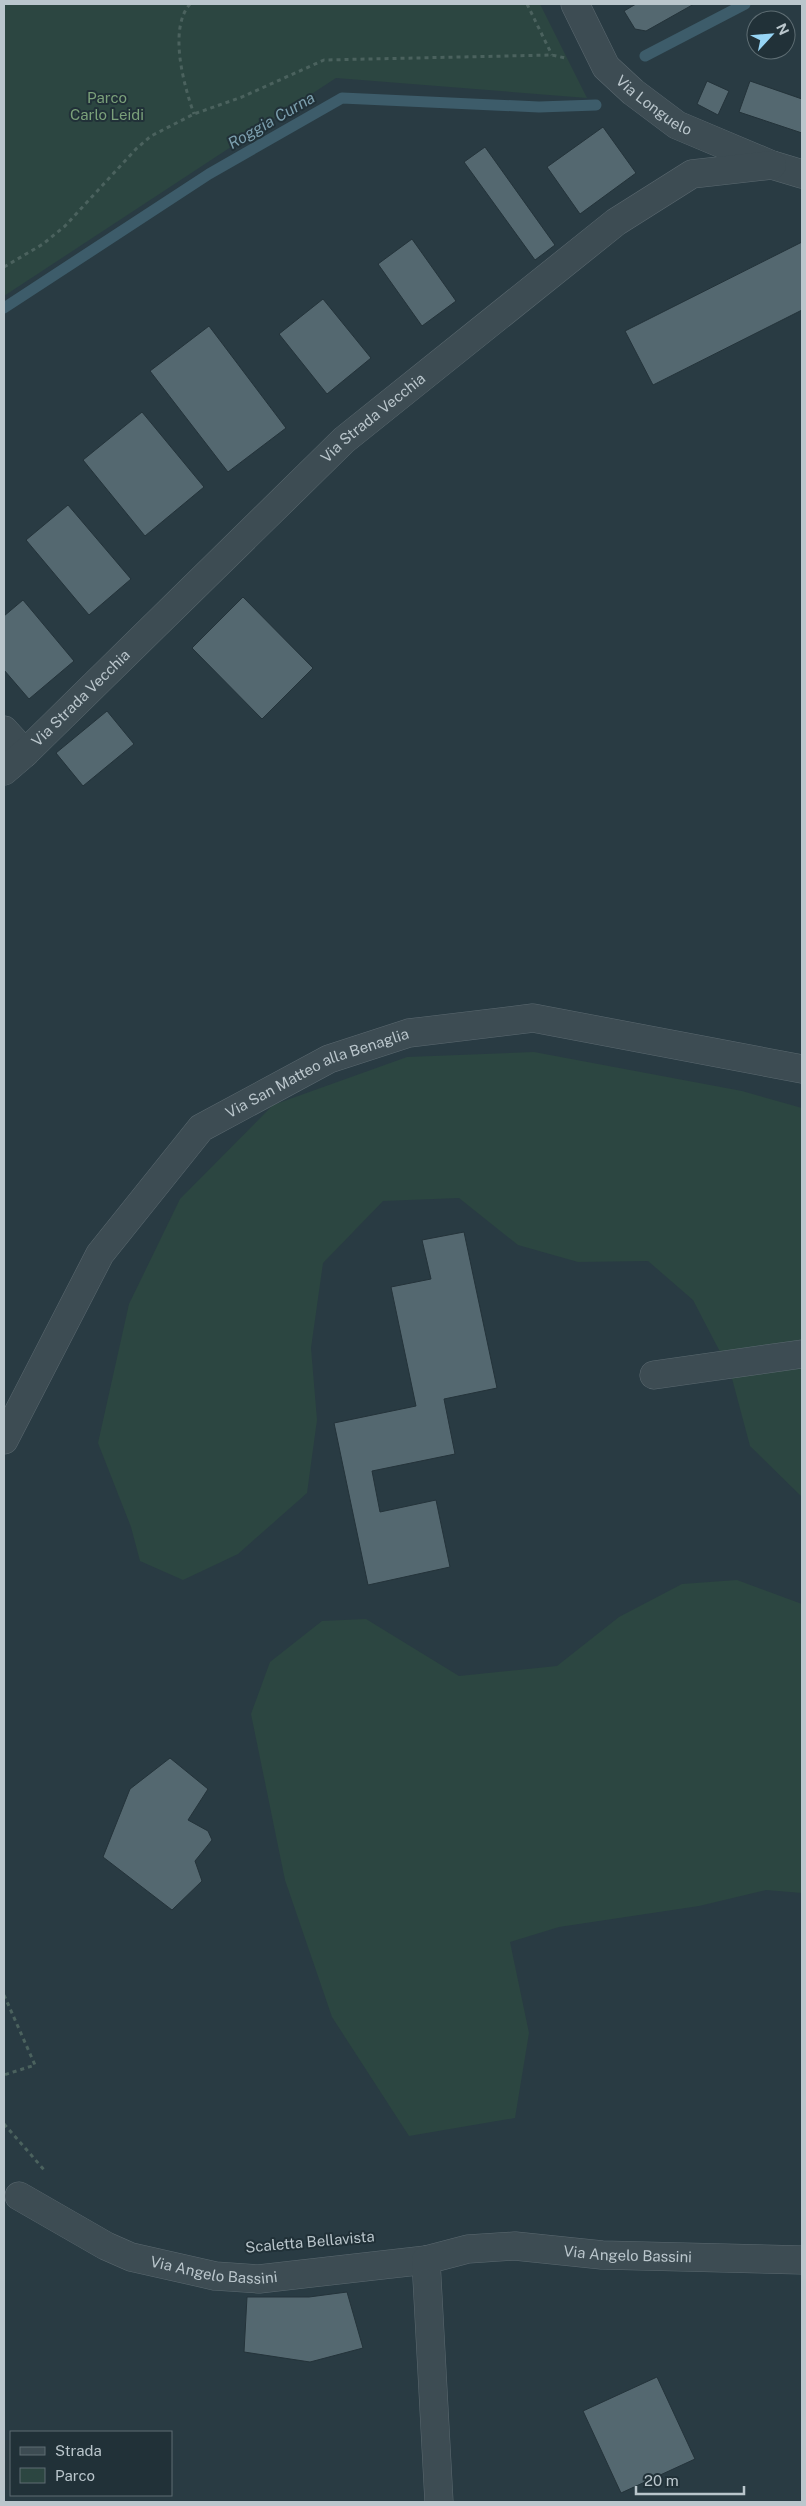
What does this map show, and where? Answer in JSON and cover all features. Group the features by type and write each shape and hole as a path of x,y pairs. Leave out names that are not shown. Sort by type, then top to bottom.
{"street":[{"name":"Via Longuelo","path":"575,4 606,67 633,92 677,125 772,165 802,174"},
{"name":"Via Strada Vecchia","path":"4,771 25,753 344,440 616,222 692,174 772,165"},
{"name":"Via Strada Vecchia","path":"4,730 25,753"},
{"name":"Via San Matteo alla Benaglia","path":"4,1440 100,1254 201,1128 329,1059 410,1033 533,1018 802,1069"},
{"path":"654,1375 802,1354"},
{"name":"Via Angelo Bassini","path":"19,2196 106,2246 131,2257 215,2276 259,2279 426,2260 468,2249 515,2246 602,2255 802,2260"},
{"path":"426,2260 439,2502"}],"path":[{"path":"190,4 182,15 181,55 184,85 194,114"},
{"path":"4,267 43,244 65,226 136,148 151,136 194,114 242,97 324,60 552,55 528,4"},
{"path":"4,1996 35,2065 4,2074"},
{"path":"4,2124 51,2178"}],"green space":[{"name":"Parco Carlo Leidi","path":"4,4 540,4 587,98 336,78 4,296"},
{"path":"534,1052 742,1091 802,1108 802,1497 750,1446 730,1371 693,1300 648,1261 578,1262 518,1245 459,1198 383,1201 323,1263 311,1348 317,1420 307,1493 238,1554 183,1580 140,1561 131,1527 98,1443 129,1304 180,1199 273,1105 407,1057"},
{"path":"737,1580 802,1604 802,1893 766,1890 699,1906 559,1927 510,1942 529,2033 515,2118 409,2136 332,2017 285,1880 251,1714 270,1662 322,1621 366,1619 459,1676 557,1666 619,1617 682,1584"}],"building":[{"path":"636,4 694,4 646,31 635,29 624,11"},
{"path":"707,81 729,91 718,115 697,104"},
{"path":"750,81 802,99 802,133 739,112"},
{"path":"603,127 636,173 580,214 547,167"},
{"path":"485,147 555,245 535,260 464,162"},
{"path":"412,239 456,301 422,326 378,264"},
{"path":"802,242 802,310 653,385 625,331"},
{"path":"323,299 371,358 327,394 279,334"},
{"path":"209,326 286,428 228,472 150,371"},
{"path":"142,412 204,487 145,536 83,460"},
{"path":"68,505 131,579 89,615 26,540"},
{"path":"243,597 313,668 262,719 192,648"},
{"path":"23,600 74,661 29,699 4,670 4,616"},
{"path":"107,711 134,744 83,786 56,753"},
{"path":"464,1232 497,1388 444,1399 455,1454 372,1471 380,1512 436,1500 450,1567 368,1585 334,1423 416,1406 391,1287 431,1279 422,1240"},
{"path":"170,1758 208,1789 188,1820 208,1831 212,1840 195,1861 202,1881 172,1910 103,1857 130,1789"},
{"path":"347,2292 363,2348 310,2362 244,2352 247,2297 309,2297"},
{"path":"657,2377 695,2459 621,2493 583,2411"}],"waterway":[{"name":"Roggia Curna","path":"645,56 745,4"},
{"name":"Roggia Curna","path":"4,308 209,174 342,98 539,107 596,105"}]}
